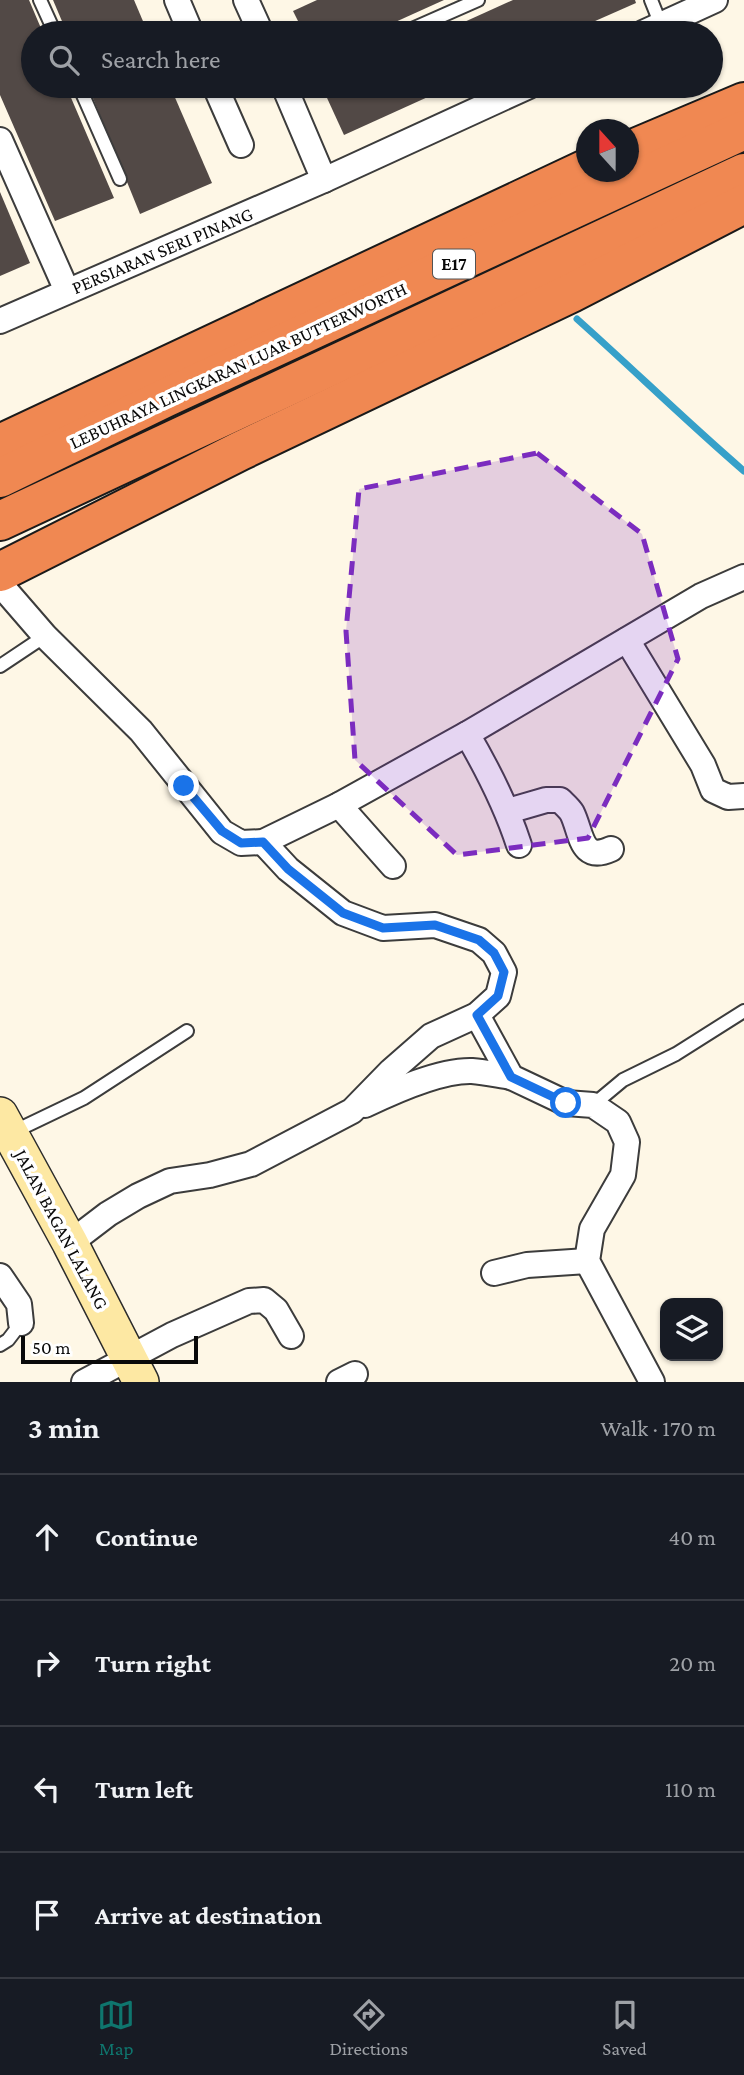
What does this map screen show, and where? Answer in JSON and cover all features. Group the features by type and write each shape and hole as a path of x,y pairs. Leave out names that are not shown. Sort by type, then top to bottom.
{"highway":[{"path":"639,146 744,102"},
{"name":"LEBUHRAYA LINGKARAN LUAR BUTTERWORTH","path":"0,478 165,398 744,130"},
{"name":"LEBUHRAYA LINGKARAN LUAR BUTTERWORTH","path":"0,521 744,173"},
{"path":"0,444 576,174"},
{"path":"0,572 240,452 571,293 744,204"}],"main road":[{"name":"JALAN BAGAN LALANG","path":"6,1124 135,1370"}],"street":[{"path":"177,0 186,21"},
{"path":"246,0 256,21"},
{"path":"669,21 715,0"},
{"path":"220,98 241,145"},
{"path":"289,98 324,180"},
{"name":"PERSIARAN SERI PINANG","path":"0,321 324,180 503,98"},
{"path":"0,139 67,291"},
{"path":"0,584 45,636 141,732 222,831 241,843 263,842 339,805 467,734 701,596 744,577"},
{"path":"627,640 703,765 713,790 728,797 744,796"},
{"path":"467,734 508,811 519,845"},
{"path":"508,811 546,800 560,800 571,811 585,848 592,853 611,849"},
{"path":"339,805 393,866"},
{"path":"263,842 288,869 343,913 383,928 435,925 479,940 494,953 504,972 498,996 477,1015 431,1037 391,1071 352,1111"},
{"path":"477,1015 511,1077"},
{"path":"70,1243 108,1214 159,1186 170,1181 210,1175 251,1164 394,1091 432,1078 471,1071 511,1077 566,1103 593,1105 618,1122 627,1142 623,1175 592,1229 587,1261 652,1382"},
{"path":"494,1273 527,1265 587,1261"},
{"path":"0,1276 19,1304 21,1323"},
{"path":"84,1382 135,1370 172,1335 249,1301 264,1300 276,1310 290,1336"}],"lane":[{"path":"40,0 50,21"},
{"path":"430,21 478,0"},
{"path":"651,0 652,21"},
{"path":"84,98 120,179"},
{"path":"0,666 45,636"},
{"path":"593,1105 623,1080 676,1054 744,1012"},
{"path":"6,1124 84,1098 187,1031"},
{"path":"0,1345 8,1340 21,1323"}],"highlighted area":[{"path":"537,453 642,534 678,659 588,838 457,855 355,760 346,631 359,489"}],"building":[{"path":"0,0 29,0 38,21 21,21 21,98 71,98 114,198 55,221 0,95"},
{"path":"53,0 134,0 143,21 62,21"},
{"path":"317,0 444,0 398,21 298,21 293,11"},
{"path":"513,0 635,0 636,3 595,21 467,21"},
{"path":"93,98 175,98 212,183 140,214"},
{"path":"327,98 426,98 344,135"},
{"path":"0,192 30,263 0,276"}],"waterway":[{"path":"577,319 744,471"}],"route":[{"path":"184,786 222,831 241,843 263,842 288,869 343,913 383,928 435,925 479,940 494,953 504,972 498,996 477,1015 511,1077 566,1103"}]}
